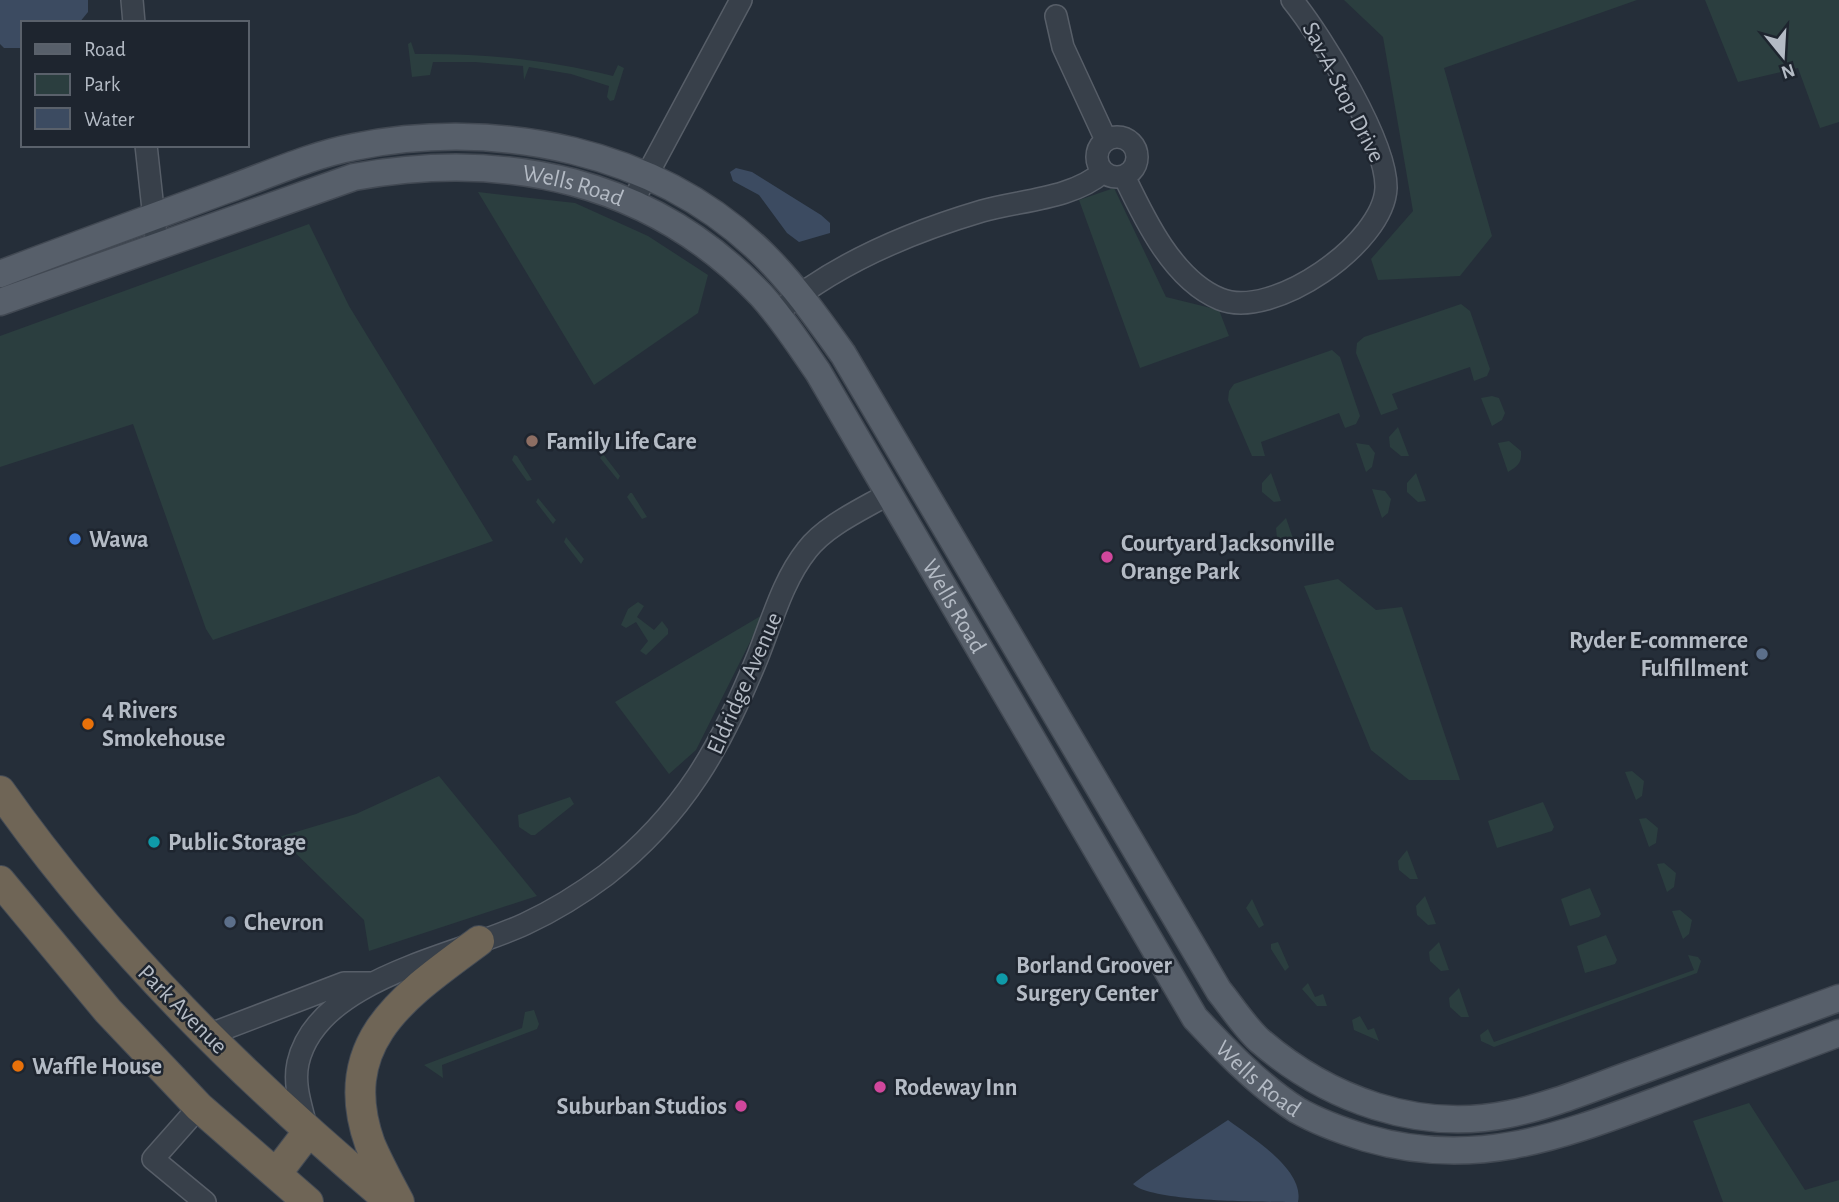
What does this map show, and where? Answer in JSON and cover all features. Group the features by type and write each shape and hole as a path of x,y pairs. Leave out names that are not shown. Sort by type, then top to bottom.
{"highway":[{"name":"Park Avenue","path":"0,792 100,920 152,980 307,1132 391,1202"},
{"path":"0,881 108,1011 199,1107 308,1202"},
{"path":"399,1202 370,1143 363,1112 361,1079 369,1048 384,1020 411,992 479,941"},
{"path":"276,1174 307,1132"}],"main road":[{"name":"Wells Road","path":"0,274 351,147 397,139 449,135 532,142 572,149 647,176 696,203 747,239 800,293 843,354 1219,991 1258,1038 1308,1077 1343,1096 1422,1116 1460,1119 1508,1115 1557,1101 1839,998"},
{"name":"Wells Road","path":"0,302 354,177 433,166 523,170 572,181 632,203 686,233 742,277 777,313 818,372 1195,1017 1240,1065 1298,1110 1342,1131 1392,1145 1462,1153 1516,1147 1568,1133 1839,1034"}],"street":[{"path":"132,0 134,21"},
{"path":"632,203 741,0"},
{"name":"Sav-A-Stop Drive","path":"1113,174 1153,236 1206,291 1227,302 1247,304 1284,294 1321,272 1352,246 1384,199 1381,154 1317,31 1292,0"},
{"path":"1056,16 1063,47 1106,140"},
{"path":"777,313 800,293 849,266 931,228 985,210 1075,188 1136,163 1133,145 1124,138 1106,140"},
{"path":"1106,140 1097,155 1113,174"},
{"path":"146,147 157,246"},
{"name":"Eldridge Avenue","path":"307,1132 295,1083 298,1061 308,1039 331,1010 371,983 526,923 601,879 649,839 698,779 734,716 790,577 802,557 826,532 890,494"},
{"name":"Eldridge Avenue","path":"208,1035 344,983 371,983"},
{"path":"199,1107 153,1159 205,1202"}],"green space":[{"path":"1344,0 1637,0 1444,68 1492,236 1460,276 1378,280 1371,259 1413,211 1383,37"},
{"path":"1705,0 1839,0 1839,122 1820,128 1798,68 1738,82"},
{"path":"411,42 415,54 515,59 613,76 618,65 624,68 614,100 610,101 607,97 609,86 571,74 529,67 524,80 523,66 433,62 430,75 412,77 408,44"},
{"path":"1114,188 1166,297 1219,310 1229,336 1140,368 1079,200"},
{"path":"478,192 575,203 648,236 708,275 698,313 594,385"},
{"path":"309,224 349,306 493,541 213,640 206,629 133,424 0,467 0,336"},
{"path":"1461,304 1470,311 1490,369 1487,376 1474,381 1470,367 1392,394 1398,409 1381,415 1356,353 1357,343 1364,337"},
{"path":"1332,350 1340,357 1360,416 1356,424 1345,428 1339,413 1261,442 1265,456 1252,456 1228,400 1229,391 1234,384"},
{"path":"1481,398 1499,398 1505,413 1502,420 1492,426"},
{"path":"1398,427 1409,456 1401,456 1390,447 1389,437"},
{"path":"1509,441 1521,451 1521,458 1519,464 1508,472 1498,443"},
{"path":"1356,443 1369,445 1375,453 1372,467 1366,472"},
{"path":"603,454 620,476 618,480 600,458"},
{"path":"514,455 532,480 527,481 512,460"},
{"path":"1271,473 1281,501 1274,502 1262,492 1262,483"},
{"path":"1416,473 1426,501 1418,502 1407,492 1407,483"},
{"path":"1372,489 1385,491 1391,499 1388,513 1382,518"},
{"path":"630,493 647,517 642,519 627,497"},
{"path":"538,498 556,520 553,524 536,502"},
{"path":"1286,518 1296,547 1288,547 1277,538 1276,528"},
{"path":"566,537 584,559 581,564 564,542"},
{"path":"1338,579 1376,610 1402,607 1460,780 1409,780 1371,750 1304,586"},
{"path":"638,602 644,606 637,617 654,630 662,621 668,629 668,634 646,655 640,651 648,641 636,622 626,628 621,625 628,609"},
{"path":"764,614 696,750 669,774 615,702"},
{"path":"1632,771 1644,781 1642,796 1636,800 1625,772"},
{"path":"439,776 537,896 369,951 364,920 279,837 356,814"},
{"path":"570,797 574,804 535,835 519,827 518,815"},
{"path":"1543,802 1554,827 1552,831 1497,848 1488,821"},
{"path":"1646,818 1658,828 1656,843 1649,847 1639,819"},
{"path":"1407,850 1418,879 1410,879 1399,870 1398,861"},
{"path":"1664,863 1676,873 1674,887 1667,892 1657,864"},
{"path":"1590,888 1601,914 1570,926 1561,899"},
{"path":"1425,896 1436,924 1428,925 1417,915 1416,906"},
{"path":"1252,899 1264,925 1259,928 1246,908"},
{"path":"1680,910 1692,920 1689,934 1683,939 1672,911"},
{"path":"1606,935 1617,960 1615,964 1585,973 1577,946"},
{"path":"1278,942 1289,967 1285,971 1271,949 1271,944"},
{"path":"1439,942 1449,970 1441,971 1430,961 1429,952"},
{"path":"1688,955 1698,957 1701,961 1697,973 1494,1047 1481,1041 1480,1035 1488,1029 1494,1042 1694,970"},
{"path":"1308,983 1315,997 1323,994 1327,1006 1317,1006 1302,989"},
{"path":"1459,988 1469,1017 1461,1017 1450,1007 1449,998"},
{"path":"534,1010 539,1024 537,1029 442,1065 443,1078 424,1065 522,1028 525,1012"},
{"path":"1360,1016 1368,1030 1374,1028 1379,1041 1354,1030 1352,1020"},
{"path":"1749,1103 1805,1190 1839,1180 1839,1202 1723,1202 1693,1121"}],"water":[{"path":"0,0 88,0 88,12 81,21 21,21 21,48 4,48 0,44"},
{"path":"736,168 752,172 821,215 830,223 830,233 799,242 787,233 759,195 733,181 730,172"},
{"path":"1228,1120 1285,1166 1298,1190 1298,1202 1184,1198 1144,1190 1133,1184 1146,1174"}],"place":[{"name":"Family Life Care","path":"532,441"},
{"name":"Wawa","path":"75,539"},
{"name":"Courtyard Jacksonville Orange Park","path":"1107,557"},
{"name":"Ryder E-commerce Fulfillment","path":"1762,654"},
{"name":"4 Rivers Smokehouse","path":"88,724"},
{"name":"Public Storage","path":"154,842"},
{"name":"Chevron","path":"230,922"},
{"name":"Borland Groover Surgery Center","path":"1002,979"},
{"name":"Waffle House","path":"18,1066"},
{"name":"Rodeway Inn","path":"880,1087"},
{"name":"Suburban Studios","path":"741,1106"}]}
